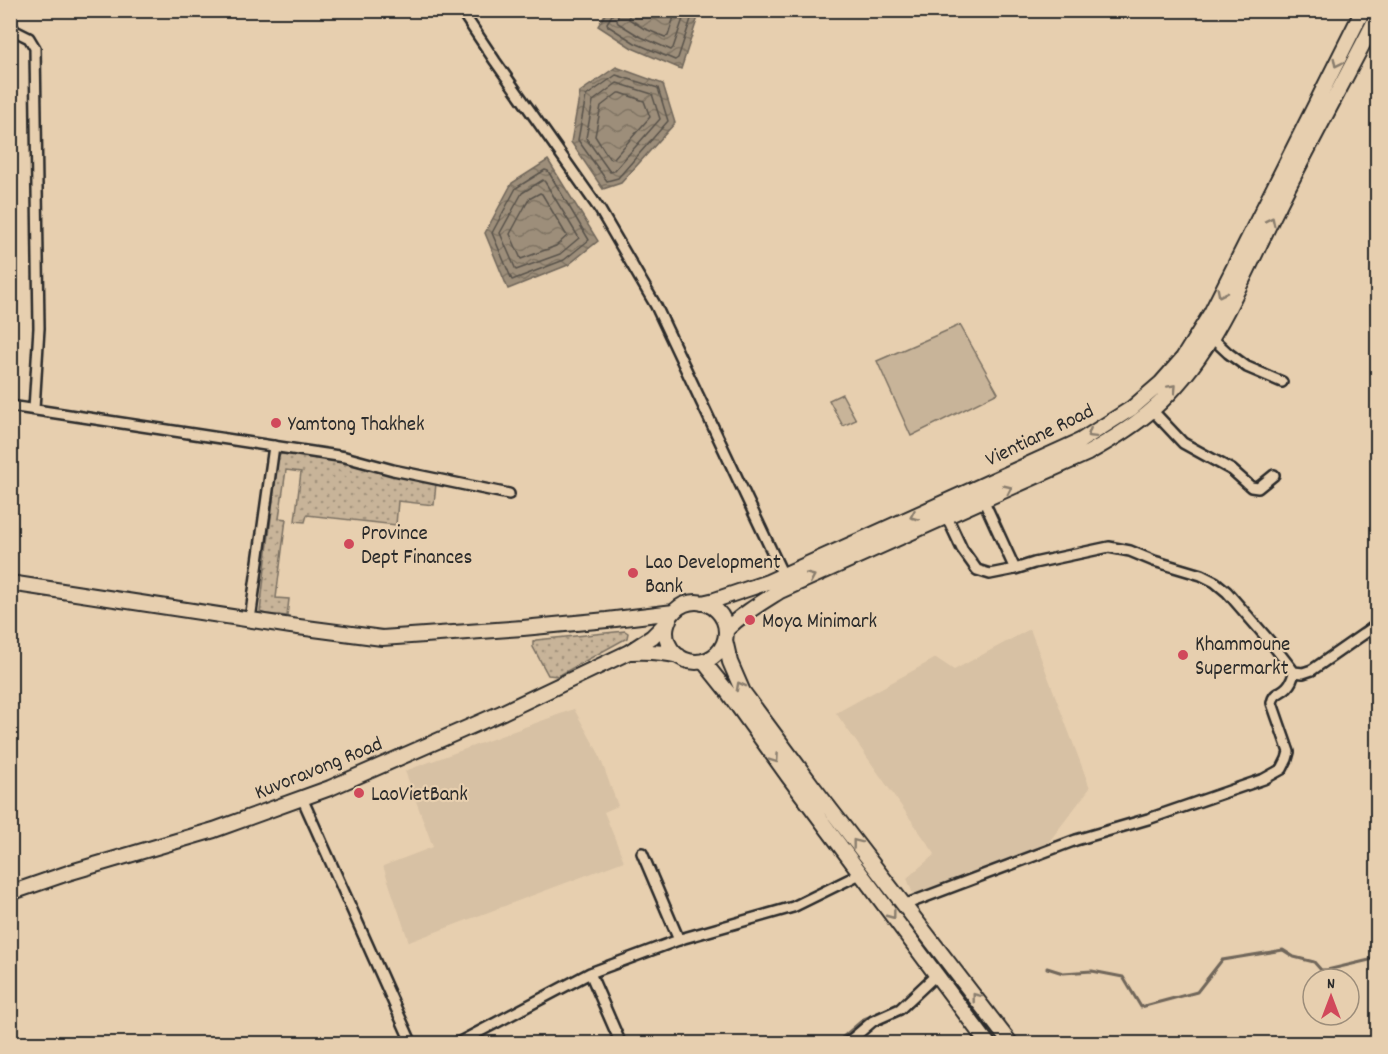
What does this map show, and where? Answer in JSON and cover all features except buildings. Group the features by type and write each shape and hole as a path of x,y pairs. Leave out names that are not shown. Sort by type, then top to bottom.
{"main road":[{"name":"Vientiane Road","path":"702,603 731,595 783,575 981,494 1080,441 1139,402 1161,383 1183,358 1211,313 1363,10"},
{"path":"1011,1044 743,692 730,662 726,635 724,621 719,612 711,606 692,602 682,606 672,616 667,628 669,644 679,656 695,662 711,658 717,653 726,635 735,621 780,591 947,517 981,494 1088,453 1118,436 1152,410 1197,361 1212,338 1377,15"},
{"path":"10,583 382,638 672,616"},
{"name":"Kuvoravong Road","path":"10,893 71,872 214,830 330,788 499,714 629,652 652,637 672,616"},
{"path":"629,652 657,651 679,656"},
{"path":"703,661 988,1044"}],"street":[{"path":"461,10 600,210 650,297 783,575"},
{"path":"10,24 15,31 29,38 35,48 39,328 34,409"},
{"path":"1212,338 1247,367 1282,382"},
{"path":"10,406 345,457 393,470 509,494"},
{"path":"1152,410 1183,443 1232,470 1251,487 1258,488 1274,475"},
{"path":"250,620 274,446"},
{"path":"981,494 1015,569"},
{"path":"947,517 962,549 978,570 990,574 1109,547 1130,551 1201,575 1215,582 1227,592 1294,672 1303,673 1312,670 1377,624"},
{"path":"904,905 1076,840 1148,819 1264,779 1282,769 1288,752 1272,703 1273,697 1288,686 1294,672"},
{"path":"302,798 412,1044"},
{"path":"642,854 679,940"},
{"path":"456,1044 590,973 679,940 793,907 860,874"},
{"path":"590,973 621,1044"},
{"path":"846,1044 873,1021 900,1009 937,974"}],"shaded area":[{"path":"960,325 998,393 911,436 877,361"},
{"path":"842,394 856,420 843,426 829,400"},
{"path":"281,454 344,461 436,483 434,505 398,501 396,525 307,515 305,522 295,521 301,472 286,470 279,518 286,519 276,598 289,599 287,616 260,612 278,457"},
{"path":"1030,629 1090,788 1045,847 914,897 907,878 935,854 836,713 936,658 954,670"},
{"path":"625,631 628,633 627,638 558,676 548,675 533,647 533,642 536,640"},
{"path":"574,709 598,752 618,806 604,812 624,861 409,942 383,866 433,847 405,771"}],"water":[{"path":"607,11 700,11 681,69 632,48 598,26"},
{"path":"616,67 663,84 675,123 621,183 603,189 571,142 580,92"},
{"path":"548,160 598,241 568,265 508,289 485,233 512,183"}],"waterway":[{"path":"1047,968 1063,973 1092,971 1123,977 1141,1007 1197,992 1222,960 1283,950 1294,957 1314,962 1321,970 1327,970 1378,958"},
{"path":"915,988 923,981"},
{"path":"835,1044 864,1019 884,1011"}],"place":[{"name":"Yamtong Thakhek","path":"276,423"},
{"name":"Province Dept Finances","path":"349,544"},
{"name":"Lao Development Bank","path":"633,573"},
{"name":"Moya Minimark","path":"750,620"},
{"name":"Khammoune Supermarkt","path":"1183,655"},
{"name":"LaoVietBank","path":"359,793"}]}
